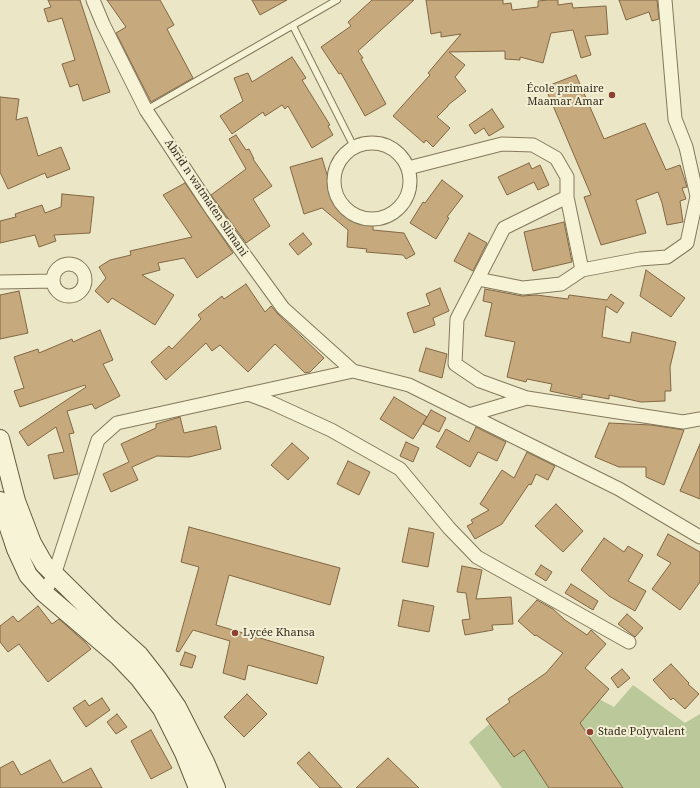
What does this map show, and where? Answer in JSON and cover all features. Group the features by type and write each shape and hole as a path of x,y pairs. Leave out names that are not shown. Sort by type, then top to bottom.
{"main road":[{"path":"0,440 16,501 32,543 44,564 139,655 157,678 177,707 205,762 216,788"},
{"path":"0,501 16,549 28,575 44,593 120,657 139,678 162,709 184,753 198,788"}],"street":[{"name":"Abrid n watmaten Slimani","path":"92,0 146,110 212,210 283,308 353,371"},
{"path":"478,279 523,288 561,284 582,270 640,259 667,257 687,243 699,195 686,147 675,119 665,0"},
{"path":"374,142 386,145 397,151 405,160 410,172 408,196 401,206 392,214 379,219 366,219 354,215 343,206 336,195 334,182 335,169 341,157 354,147 362,143 374,142"},
{"path":"408,168 502,144 533,145 556,158 567,177 567,197 582,270"},
{"path":"567,197 504,228 457,319 455,364 480,380 527,398 683,422 700,419"},
{"path":"0,282 53,281"},
{"path":"44,593 54,575 98,440 117,423 353,371 409,385 619,489 700,537"},
{"path":"248,394 272,403 331,430 400,469 476,557 629,642"},
{"path":"468,415 527,398"}],"lane":[{"path":"146,110 337,0"},
{"path":"292,26 354,147"}],"green space":[{"name":"Stade Polyvalent","path":"548,672 614,707 633,685 685,723 700,714 700,788 502,788 469,742"}],"building":[{"path":"48,0 80,0 110,92 83,101 78,84 70,87 62,64 75,60 62,18 48,22 44,9 51,7"},
{"path":"107,0 160,0 174,25 167,29 193,78 151,102 116,33 126,27"},
{"path":"252,0 287,0 260,15"},
{"path":"372,0 414,0 358,51 386,104 365,116 341,73 339,74 321,47 351,26 348,22"},
{"path":"426,0 503,0 503,4 511,3 512,10 538,7 538,1 548,0 558,0 558,5 572,3 573,8 606,6 608,34 585,36 591,55 581,58 573,30 551,33 543,63 520,57 520,60 505,59 505,51 449,52 465,65 455,77 466,91 448,105 437,117 450,128 433,147 426,140 424,143 393,116 430,75 428,73 461,34 441,37 441,32 431,34"},
{"path":"619,0 657,0 659,19 652,21 649,12 626,20"},
{"path":"292,57 306,78 302,80 330,125 328,126 333,135 312,148 288,106 285,109 282,105 265,116 263,112 232,134 220,116 243,101 234,78 248,73 252,82"},
{"path":"576,75 604,139 645,123 666,170 680,165 687,187 682,188 686,199 680,201 683,222 667,225 658,192 636,200 646,233 601,245 584,197 591,195 545,87"},
{"path":"0,97 19,99 16,120 27,117 38,156 61,147 70,169 47,178 45,173 8,189 0,172"},
{"path":"492,109 504,127 489,136 484,128 475,134 469,125"},
{"path":"236,135 246,150 249,149 253,159 272,186 253,199 270,226 246,243 211,195 246,169 229,139"},
{"path":"322,158 337,207 354,221 373,222 373,230 404,233 415,254 406,259 403,255 366,252 367,249 347,247 348,230 322,208 304,214 290,167"},
{"path":"529,163 532,169 540,165 549,185 538,190 534,182 507,195 498,177"},
{"path":"442,180 463,196 447,217 449,218 436,239 410,223 423,202 425,203"},
{"path":"185,183 233,253 197,278 184,258 158,263 160,270 142,275 174,295 155,325 112,298 108,303 95,291 106,278 99,267 110,260 131,255 130,251 192,237 163,195"},
{"path":"62,194 94,197 90,233 54,235 56,241 39,247 35,235 0,243 0,221 16,217 15,214 42,205 45,213 61,207"},
{"path":"564,222 572,262 533,271 524,232"},
{"path":"303,233 312,244 298,255 289,244"},
{"path":"469,233 487,243 473,271 454,261"},
{"path":"646,270 685,298 671,317 640,296"},
{"path":"246,284 265,312 271,306 324,358 310,372 305,373 275,344 248,372 220,345 212,351 206,343 166,380 151,362 169,346 172,349 201,319 198,315 222,296 224,299"},
{"path":"440,288 449,311 433,318 435,325 414,333 407,313 430,305 426,294"},
{"path":"485,289 522,296 536,295 568,299 569,295 607,300 611,294 624,303 617,313 606,306 602,337 630,343 632,332 676,342 670,367 671,391 665,391 665,401 641,402 609,395 609,399 582,394 582,398 550,391 552,384 527,379 526,382 507,377 515,342 485,336 492,303 483,301"},
{"path":"19,291 28,333 0,339 0,295"},
{"path":"100,330 113,360 103,364 120,396 95,409 92,404 67,411 74,433 69,434 78,474 54,479 48,455 64,452 56,427 28,446 19,432 86,387 85,385 20,407 14,391 24,388 14,357 38,349 39,353 72,339 73,342"},
{"path":"426,348 447,354 442,378 419,371"},
{"path":"394,397 427,417 413,439 380,419"},
{"path":"431,410 446,418 439,432 423,424"},
{"path":"180,417 184,433 216,426 221,449 189,457 157,456 132,467 138,480 111,492 103,474 129,462 121,444 156,428 156,424"},
{"path":"609,423 651,425 684,430 664,485 646,477 646,467 619,467 595,457"},
{"path":"476,427 506,442 497,461 478,452 470,467 436,447 446,429 469,442"},
{"path":"406,442 419,448 413,462 400,456"},
{"path":"292,443 309,458 288,480 271,465"},
{"path":"700,444 700,499 680,491"},
{"path":"527,452 555,466 548,480 536,474 531,485 529,484 502,524 475,539 467,526 473,523 471,520 489,510 480,504 502,470 514,478"},
{"path":"348,461 370,472 359,495 337,484"},
{"path":"556,504 583,531 563,552 535,526"},
{"path":"189,527 340,568 330,605 229,575 216,625 324,657 317,684 248,665 245,680 223,673 230,641 193,630 179,652 176,651 199,567 181,562"},
{"path":"409,528 434,533 428,567 402,562"},
{"path":"668,534 700,552 700,582 680,610 652,589 671,563 657,555"},
{"path":"604,538 624,552 628,546 643,555 628,581 646,591 635,611 609,596 581,570"},
{"path":"541,565 552,572 546,581 535,574"},
{"path":"462,566 482,570 476,599 511,597 513,624 492,625 493,630 465,635 462,620 470,619 466,593 457,592"},
{"path":"571,584 598,601 593,610 565,593"},
{"path":"403,600 434,606 429,632 398,626"},
{"path":"537,600 553,609 565,620 587,635 591,630 606,644 585,668 609,689 580,723 623,788 549,788 524,750 514,757 486,719 510,702 508,699 546,673 563,653 536,635 535,636 518,621"},
{"path":"38,606 52,624 59,619 91,649 48,682 19,644 8,652 0,642 0,626 13,616 18,622"},
{"path":"627,614 643,628 635,637 618,624"},
{"path":"185,652 196,656 192,668 180,665"},
{"path":"671,664 689,683 688,684 699,694 685,709 673,698 671,700 653,680"},
{"path":"622,669 630,678 618,688 611,678"},
{"path":"247,694 267,714 244,737 224,717"},
{"path":"102,698 110,710 86,727 73,708 85,700 89,706"},
{"path":"117,714 127,727 116,734 107,722"},
{"path":"151,730 172,768 151,779 131,741"},
{"path":"309,752 342,788 320,788 297,763"},
{"path":"388,758 419,788 356,788"},
{"path":"50,760 63,783 91,768 102,788 0,788 0,768 13,761 21,775"}],"place":[{"name":"École primaire Maamar Amar","path":"612,95"},
{"name":"Lycée Khansa","path":"235,633"},
{"name":"Stade Polyvalent","path":"590,732"}]}
